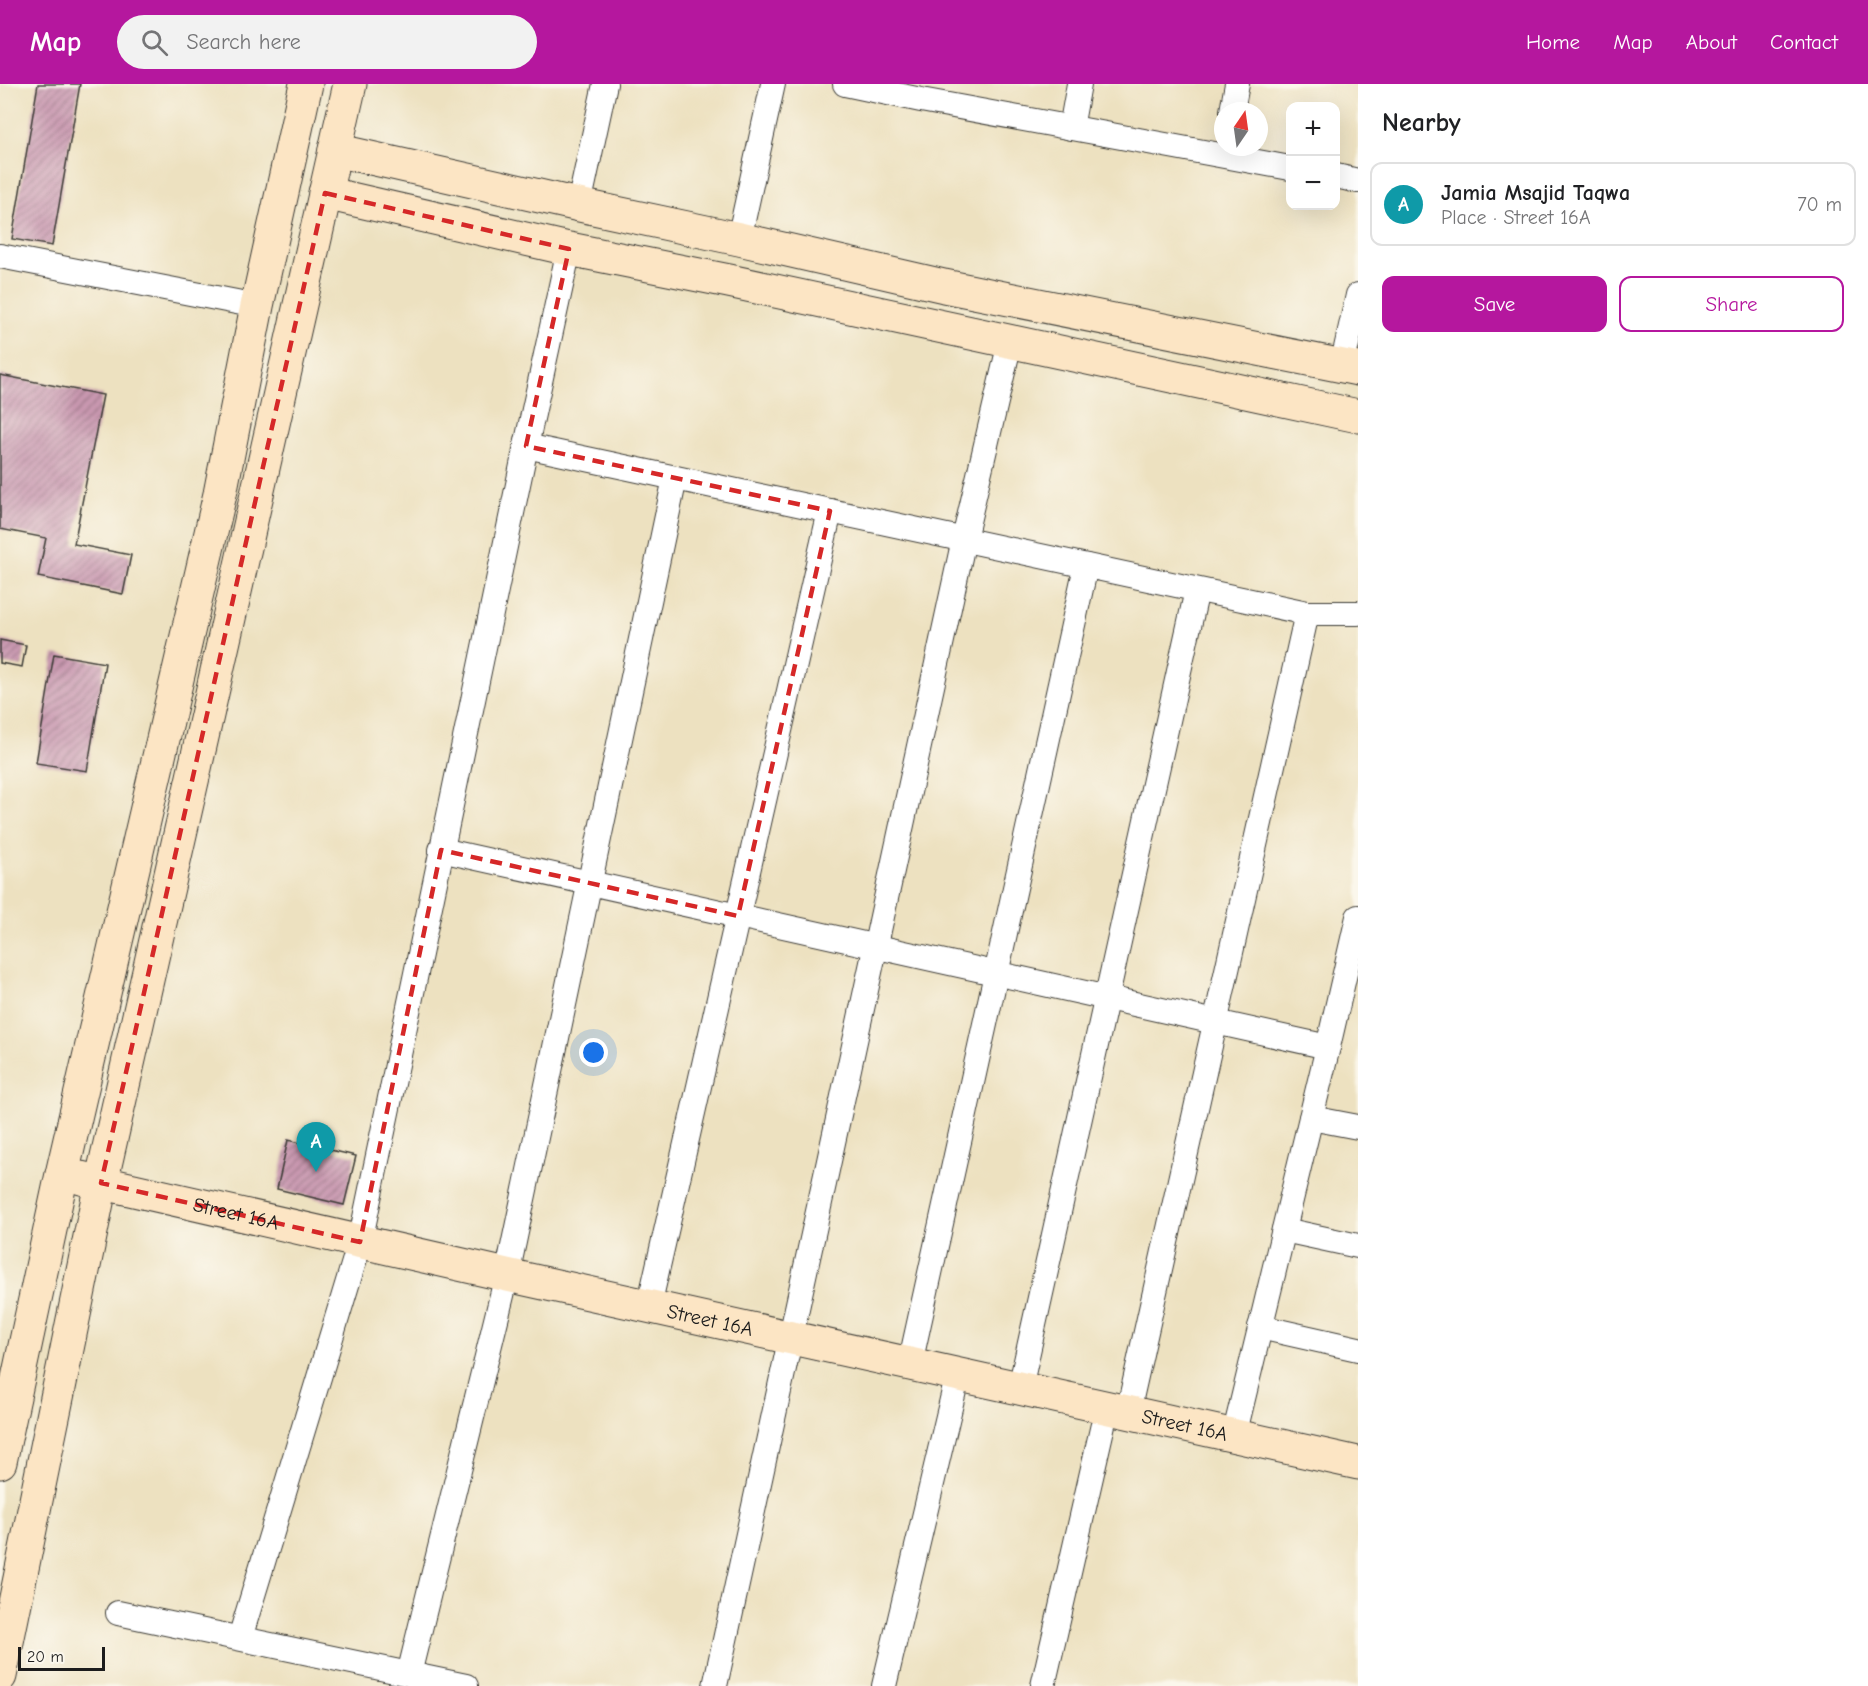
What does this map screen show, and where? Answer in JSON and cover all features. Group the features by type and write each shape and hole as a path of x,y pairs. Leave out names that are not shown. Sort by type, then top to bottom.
{"street":[{"path":"0,1462 62,1174 220,494 257,306 306,84"},
{"path":"0,1676 101,1183 350,84"},
{"path":"579,205 605,84"},
{"path":"739,239 773,84"},
{"path":"845,84 923,92 1071,128 1214,150"},
{"path":"1071,128 1079,84"},
{"path":"1234,102 1237,84"},
{"path":"335,150 944,286 1350,368 1358,295"},
{"path":"1243,156 1286,167"},
{"path":"1340,178 1358,181"},
{"path":"325,193 569,249 729,281 1358,416"},
{"path":"240,1638 360,1242 569,249"},
{"path":"0,256 257,306"},
{"path":"715,1686 964,539 1010,342"},
{"path":"526,446 1308,613 1358,613"},
{"path":"409,1674 507,1275 675,477"},
{"path":"220,494 255,504"},
{"path":"649,1306 830,511"},
{"path":"910,1364 1086,566"},
{"path":"1020,1388 1197,590"},
{"path":"1043,1686 1118,1410 1216,1022 1308,613"},
{"path":"441,850 1328,1047"},
{"path":"1234,1436 1328,1047 1351,983 1358,917"},
{"path":"1311,1118 1358,1127"},
{"name":"Street 16A","path":"62,1174 1358,1463"},
{"path":"1284,1230 1358,1246"},
{"path":"1260,1327 1358,1349"},
{"path":"884,1686 958,1374"},
{"path":"118,1613 466,1686"}],"highlighted area":[{"path":"325,193 569,249 526,446 830,511 738,916 441,850 360,1242 101,1183"}],"building":[{"path":"38,84 80,84 52,246 12,239"},
{"path":"0,375 103,395 74,544 131,555 123,594 38,577 46,538 0,529"},
{"path":"0,640 26,645 22,667 0,663"},
{"path":"54,654 105,663 87,771 36,763"},
{"path":"288,1140 356,1156 344,1205 277,1189"}],"place":[{"name":"Jamia Msajid Taqwa","path":"316,1172"}]}
